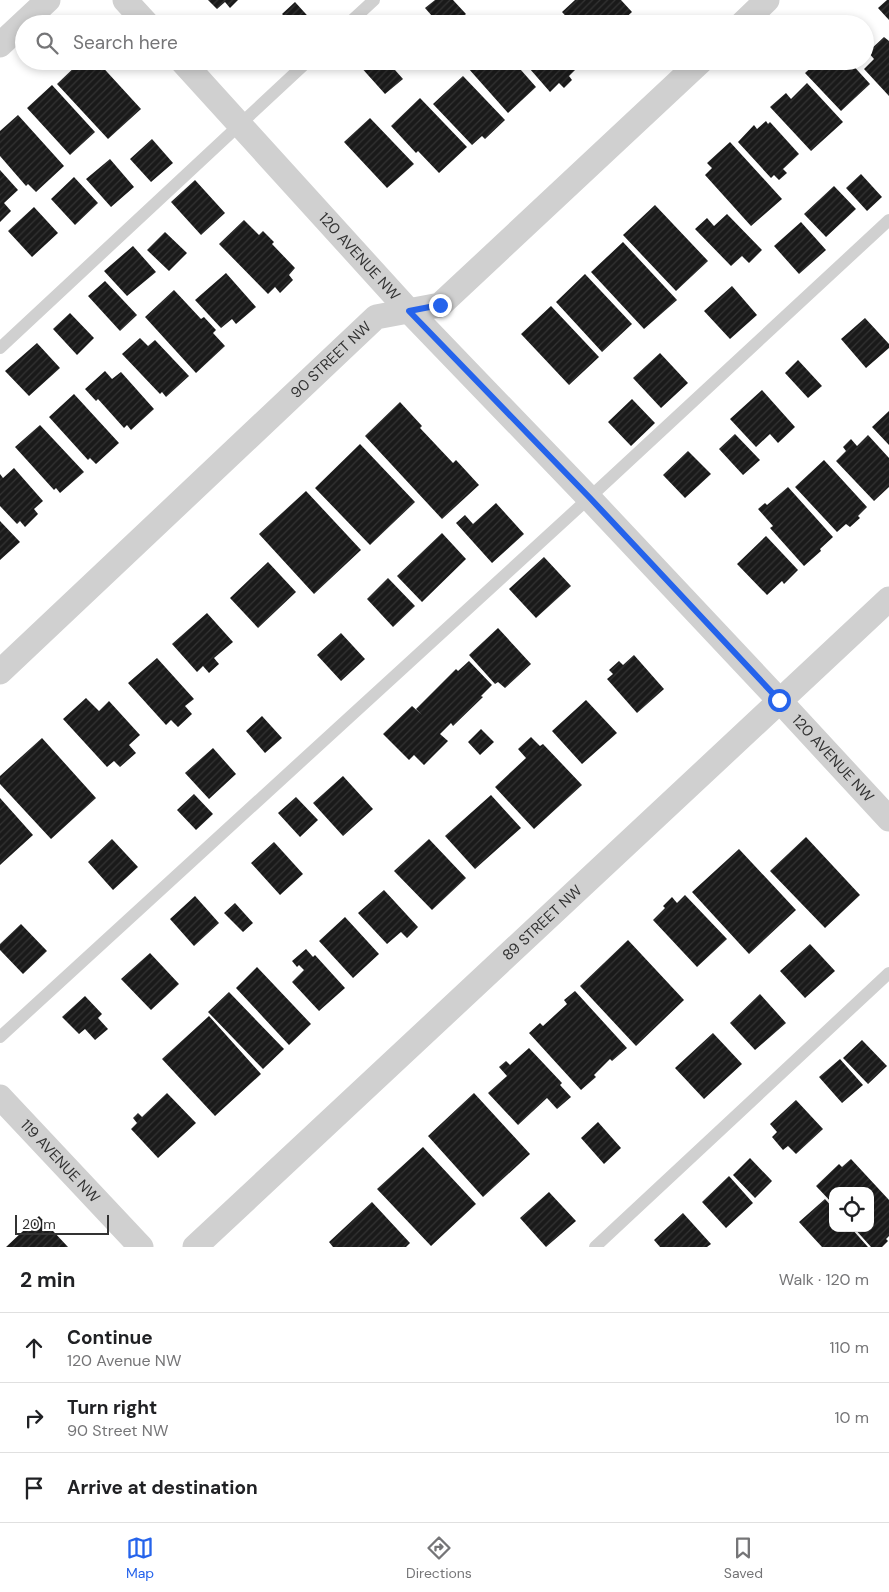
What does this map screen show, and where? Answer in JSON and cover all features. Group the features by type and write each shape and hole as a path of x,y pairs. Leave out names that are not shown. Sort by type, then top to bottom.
{"street":[{"path":"32,15 48,0"},
{"path":"125,0 139,15"},
{"path":"751,15 767,0"},
{"path":"0,44 15,30"},
{"name":"120 AVENUE NW","path":"190,70 409,311 590,498 889,819"},
{"name":"90 STREET NW","path":"0,672 376,317 440,305 691,70"},
{"name":"89 STREET NW","path":"195,1247 889,599"},
{"name":"119 AVENUE NW","path":"0,1097 141,1247"}],"lane":[{"path":"358,15 374,0"},
{"path":"0,348 298,70"},
{"path":"0,1037 590,498 889,220"},
{"path":"595,1247 889,973"}],"building":[{"path":"208,0 238,0 230,8 225,2 217,9"},
{"path":"435,0 453,0 466,14 431,15 425,8"},
{"path":"575,0 621,0 632,12 629,15 565,15 562,12"},
{"path":"889,0 889,20 878,8"},
{"path":"295,2 307,15 283,15"},
{"path":"884,37 889,41 889,96 865,70 874,70 874,46"},
{"path":"72,70 105,70 141,109 108,139 57,84"},
{"path":"363,70 395,70 403,79 385,94"},
{"path":"470,70 521,70 536,87 508,113"},
{"path":"531,70 575,70 569,76 572,80 564,88 559,83 550,92"},
{"path":"808,70 857,70 870,84 841,111 805,73"},
{"path":"463,76 505,120 485,139 482,136 472,145 433,104"},
{"path":"807,83 843,122 811,151 770,107 786,93 791,99"},
{"path":"52,85 95,132 70,155 27,108"},
{"path":"420,98 467,147 439,173 418,151 416,153 391,126"},
{"path":"18,115 64,166 36,192 28,184 26,186 0,156 0,131"},
{"path":"370,118 414,164 387,188 344,142"},
{"path":"766,121 768,124 770,122 799,154 783,169 787,173 779,180 774,175 771,178 738,142 754,125 757,129"},
{"path":"152,139 173,163 151,182 130,159"},
{"path":"730,142 782,199 751,226 705,175 712,168 707,163"},
{"path":"110,159 134,187 111,207 86,179"},
{"path":"0,170 18,190 4,203 11,211 0,222"},
{"path":"861,174 882,197 867,211 846,188"},
{"path":"74,177 98,203 75,225 51,199"},
{"path":"195,180 225,213 201,235 171,202"},
{"path":"834,186 856,209 826,237 804,214"},
{"path":"655,205 708,261 676,291 623,235"},
{"path":"34,207 58,233 32,257 8,231"},
{"path":"727,214 762,250 749,263 742,256 731,266 695,229 707,218 714,226"},
{"path":"244,220 259,235 263,231 274,242 272,244 295,268 289,275 293,280 280,293 275,287 268,294 219,244"},
{"path":"801,222 826,250 799,274 774,246"},
{"path":"165,232 187,253 169,271 147,250"},
{"path":"623,242 677,300 644,329 591,272"},
{"path":"133,246 156,272 127,296 104,271"},
{"path":"226,273 256,307 236,324 232,319 221,328 195,300"},
{"path":"585,274 632,324 602,352 556,302"},
{"path":"105,281 137,315 120,331 88,296"},
{"path":"732,286 757,315 730,339 704,311"},
{"path":"174,290 201,319 204,317 216,330 213,333 225,346 196,373 145,317"},
{"path":"551,306 599,357 569,385 521,334"},
{"path":"70,313 94,338 77,355 53,329"},
{"path":"865,318 889,344 889,348 866,368 841,339"},
{"path":"140,338 148,346 155,340 189,376 166,397 162,392 160,394 122,354"},
{"path":"37,343 60,368 29,396 5,371"},
{"path":"660,353 688,383 661,408 633,378"},
{"path":"798,360 822,386 808,398 785,373"},
{"path":"105,371 112,379 121,372 154,409 131,430 127,425 124,428 98,399 96,401 85,389"},
{"path":"762,390 795,427 778,443 770,434 756,447 730,419"},
{"path":"74,394 119,443 96,464 90,458 88,460 49,417"},
{"path":"632,399 655,423 631,446 608,422"},
{"path":"400,402 422,426 420,428 453,463 456,460 479,485 442,519 365,436"},
{"path":"889,411 889,445 872,427"},
{"path":"40,425 84,472 60,493 56,488 54,490 15,447"},
{"path":"735,434 760,460 743,475 719,449"},
{"path":"868,435 889,458 889,487 874,501 836,461 846,451 843,447 851,439 857,446"},
{"path":"360,444 415,502 370,545 315,488"},
{"path":"688,451 711,474 685,498 663,475"},
{"path":"824,460 867,507 858,516 860,518 850,527 846,524 837,532 795,487"},
{"path":"14,468 43,501 34,509 38,514 25,527 20,521 17,524 0,506 0,474 3,478"},
{"path":"788,487 833,537 804,566 770,528 773,526 758,509 765,503 767,505"},
{"path":"306,491 361,550 314,594 259,534"},
{"path":"496,503 524,534 492,563 456,523 465,515 473,524"},
{"path":"0,521 20,542 0,560"},
{"path":"442,533 466,559 422,602 397,576"},
{"path":"766,536 798,570 784,584 782,581 767,595 737,564"},
{"path":"544,557 571,586 536,618 509,589"},
{"path":"268,562 296,592 258,628 230,598"},
{"path":"388,578 415,606 393,627 367,599"},
{"path":"207,613 233,642 214,658 219,664 209,673 203,666 197,672 172,644"},
{"path":"498,628 531,664 505,688 498,682 495,684 469,655"},
{"path":"341,633 365,659 341,681 317,655"},
{"path":"634,655 664,689 637,713 607,679 613,674 609,670 619,661 623,665"},
{"path":"157,658 194,699 185,706 192,714 178,727 171,720 166,725 128,683"},
{"path":"469,661 492,685 481,696 483,697 453,726 451,723 440,734 448,741 424,765 414,755 409,760 383,734 412,706 422,715 416,709 456,669 458,671"},
{"path":"86,698 99,711 109,701 140,735 129,745 136,753 120,767 114,761 107,767 63,719"},
{"path":"586,700 617,733 582,764 552,731"},
{"path":"262,716 282,738 265,753 246,731"},
{"path":"481,729 494,742 480,755 468,742"},
{"path":"531,737 540,746 543,744 582,785 534,829 495,787 526,758 518,749"},
{"path":"42,738 96,798 51,839 0,784 0,776"},
{"path":"213,748 236,774 209,799 185,773"},
{"path":"343,776 373,809 343,836 313,803"},
{"path":"194,794 213,814 196,830 177,810"},
{"path":"491,795 521,828 475,869 445,836"},
{"path":"296,797 318,820 300,837 278,813"},
{"path":"0,798 33,835 0,865"},
{"path":"806,837 860,895 825,928 770,871"},
{"path":"112,839 138,867 113,890 88,862"},
{"path":"429,839 466,878 432,910 394,871"},
{"path":"274,842 303,874 280,895 251,863"},
{"path":"739,849 796,910 749,954 692,892"},
{"path":"384,890 418,927 407,938 401,932 387,944 358,913"},
{"path":"685,895 727,939 697,967 653,920 665,908 663,906 672,897 677,903"},
{"path":"195,896 219,923 194,946 170,919"},
{"path":"235,903 253,923 243,932 224,913"},
{"path":"345,917 379,954 353,978 319,941"},
{"path":"21,924 47,951 23,974 0,950 0,944"},
{"path":"628,940 684,1000 636,1046 580,986"},
{"path":"810,944 835,971 805,998 780,971"},
{"path":"306,949 313,957 315,955 345,988 319,1011 292,982 304,970 299,965 297,967 292,961"},
{"path":"150,953 179,984 151,1010 121,979"},
{"path":"257,967 311,1024 289,1045 236,988"},
{"path":"575,991 627,1048 612,1061 610,1059 594,1075 596,1077 581,1090 529,1033 540,1023 543,1026 567,1004 564,1000"},
{"path":"229,992 284,1049 263,1069 208,1012"},
{"path":"760,994 786,1023 755,1050 730,1023"},
{"path":"85,996 102,1014 98,1018 108,1029 95,1040 85,1029 79,1034 62,1017"},
{"path":"209,1016 261,1074 215,1116 162,1059"},
{"path":"713,1033 742,1064 704,1099 675,1068"},
{"path":"862,1040 887,1066 868,1084 843,1058"},
{"path":"529,1048 562,1083 560,1085 571,1097 557,1109 547,1098 518,1125 488,1093 507,1076 499,1067 506,1061 510,1065"},
{"path":"840,1059 863,1085 842,1103 819,1077"},
{"path":"167,1093 196,1123 158,1158 131,1129 137,1123 133,1118 138,1113 142,1117"},
{"path":"474,1093 530,1154 483,1197 428,1136"},
{"path":"796,1100 823,1129 796,1154 788,1146 783,1150 772,1137 777,1132 770,1124"},
{"path":"598,1122 621,1148 604,1164 581,1138"},
{"path":"423,1147 476,1204 431,1246 377,1189"},
{"path":"750,1158 772,1181 755,1198 733,1175"},
{"path":"851,1159 889,1200 889,1236 886,1239 888,1241 882,1247 871,1247 858,1232 874,1232 874,1187 829,1187 829,1200 816,1186 839,1164 842,1167"},
{"path":"729,1176 753,1203 726,1228 702,1202"},
{"path":"549,1192 576,1221 546,1247 520,1218"},
{"path":"825,1199 829,1204 829,1232 855,1232 868,1247 822,1247 799,1222"},
{"path":"372,1202 410,1243 406,1247 333,1247 329,1242"},
{"path":"683,1213 711,1244 707,1247 660,1247 654,1240"},
{"path":"39,1216 68,1247 6,1247"}],"route":[{"path":"440,305 409,311 590,498 779,700"}]}
